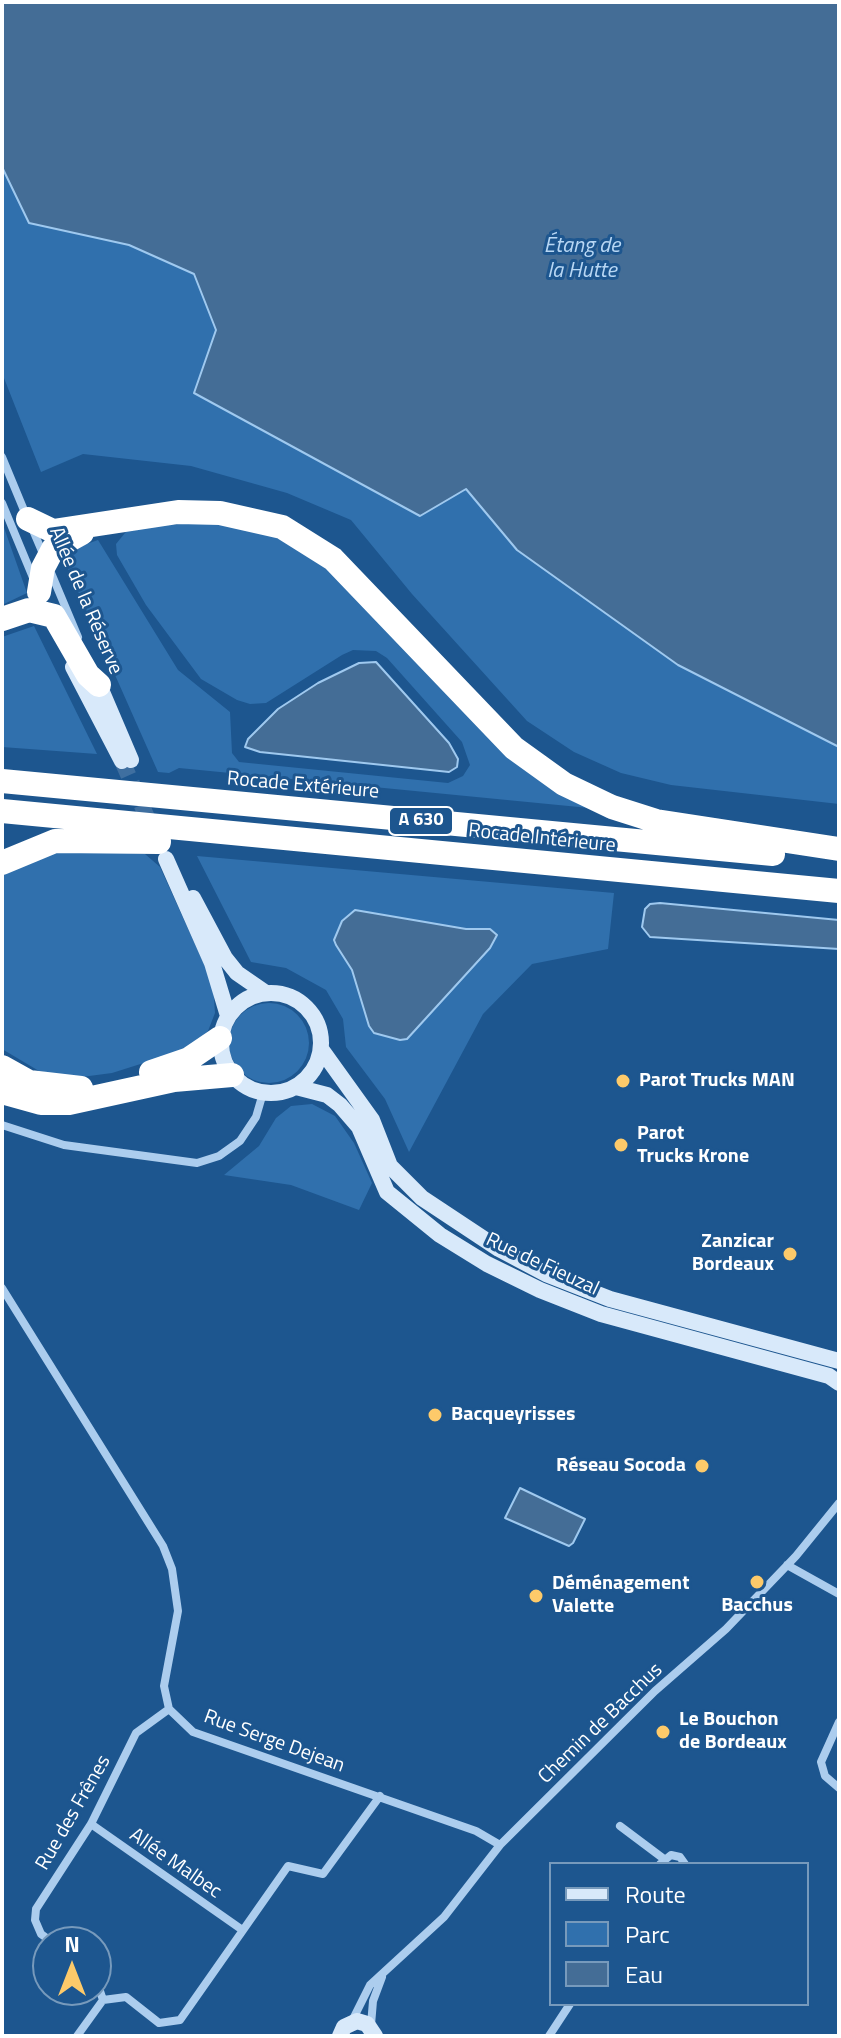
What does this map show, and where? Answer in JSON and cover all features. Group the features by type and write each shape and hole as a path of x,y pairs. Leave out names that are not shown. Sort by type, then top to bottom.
{"highway":[{"path":"28,519 53,531 99,525 134,516 178,512 220,513 282,527 333,559 514,748 564,784 612,807 656,821 839,849"},
{"path":"99,525 59,544 46,561 43,603 64,628 88,675 99,685"},
{"path":"2,619 43,603"},
{"name":"Rocade Extérieure","path":"2,781 839,861"},
{"name":"Rocade Intérieure","path":"2,811 839,891"},
{"path":"2,863 38,845 55,841 123,840 191,845 225,832"},
{"path":"2,1067 29,1082 86,1089 189,1059 224,1027"},
{"path":"2,1092 41,1103 69,1103 174,1080 232,1075"}],"street":[{"name":"Allée de la Réserve","path":"2,457 99,685 127,761 43,603 2,503"},
{"path":"224,1027 244,1000 266,993 290,996 311,1012 321,1036 321,1049 313,1071 296,1087 263,1093 251,1089 232,1075 225,1064 224,1027 212,963 170,858 225,958 237,973 266,993"},
{"name":"Rue de Fieuzal","path":"321,1049 372,1120 390,1166 422,1198 476,1235 546,1274 610,1299 839,1361"},
{"name":"Rue de Fieuzal","path":"296,1087 327,1095 340,1105 359,1127 387,1192 429,1227 487,1264 540,1290 601,1314 829,1376 839,1383"},
{"path":"2,1125 64,1145 197,1163 219,1156 240,1141 256,1117 263,1093"},
{"path":"2,1288 163,1546 172,1569 178,1611 164,1686 169,1709"},
{"name":"Chemin de Bacchus","path":"341,2031 370,1985 444,1917 500,1845 655,1691 726,1629 787,1565 839,1503"},
{"path":"787,1565 839,1594"},
{"name":"Rue Serge Dejean","path":"169,1709 193,1732 476,1831 500,1845"},
{"name":"Rue des Frênes","path":"38,1926 36,1909 91,1824 136,1733 169,1709"},
{"path":"839,1722 821,1762 825,1776 839,1788"},
{"path":"112,1999 126,1997 159,2023 180,2020 288,1866 323,1874 380,1796"},
{"name":"Allée Malbec","path":"91,1824 241,1929"},
{"path":"620,1826 662,1861 676,1856 683,1862"},
{"name":"Chemin de Bacchus","path":"377,2033 373,2001 388,1970"},
{"path":"77,2036 99,2006"},
{"path":"549,2036 569,2006"},
{"path":"341,2031 362,2022 377,2033"}],"green space":[{"path":"2,167 29,223 129,245 194,274 217,330 195,392 465,488 517,550 678,665 839,747 839,804 671,785 621,773 574,752 527,721 412,594 351,520 287,493 191,466 83,454 41,472 2,373"},
{"path":"221,521 304,546 589,808 179,768 169,773 158,772 61,553 98,540 178,670 230,712 232,753 239,762 448,783 463,776 470,765 462,742 387,658 376,651 353,650 342,655 266,703 250,704 237,700 201,679 146,605 117,555 116,544 129,528"},
{"path":"2,522 27,593 2,605"},
{"path":"34,626 97,754 2,747 2,637"},
{"path":"92,851 145,854 160,867 213,984 215,1013 208,1031 188,1049 112,1073 74,1078 39,1071 2,1049 2,876 19,865 53,853"},
{"path":"197,856 614,893 608,949 532,964 483,1014 409,1152 385,1099 346,1047 343,1019 326,990 286,968 251,962"},
{"path":"269,1003 284,1006 297,1015 306,1028 309,1043 306,1058 297,1071 284,1080 269,1083 254,1080 241,1071 232,1058 229,1043 232,1028 241,1015 254,1006"},
{"path":"312,1104 335,1116 354,1143 372,1183 359,1210 291,1185 224,1175 259,1146 276,1118 291,1106"}],"water":[{"name":"Étang de la Hutte","path":"2,2 839,2 839,747 678,665 517,550 466,489 420,516 194,393 216,330 194,274 129,245 29,223 2,167"},
{"path":"376,662 449,743 458,759 457,767 449,772 260,752 245,747 248,739 278,709 318,683 359,663"},
{"path":"650,904 839,920 839,949 650,937 642,927 645,909"},
{"path":"355,910 466,929 490,929 497,935 490,948 407,1039 400,1040 374,1033 369,1026 352,970 334,940 342,921"},
{"path":"520,1488 585,1519 573,1543 569,1546 505,1518"}],"tunnel":[{"path":"122,761 154,833"}],"place":[{"name":"Parot Trucks MAN","path":"623,1081"},
{"name":"Parot Trucks Krone","path":"621,1145"},
{"name":"Zanzicar Bordeaux","path":"790,1254"},
{"name":"Bacqueyrisses","path":"435,1415"},
{"name":"Réseau Socoda","path":"702,1466"},
{"name":"Bacchus","path":"757,1582"},
{"name":"Déménagement Valette","path":"536,1596"},
{"name":"Le Bouchon de Bordeaux","path":"663,1732"}]}
